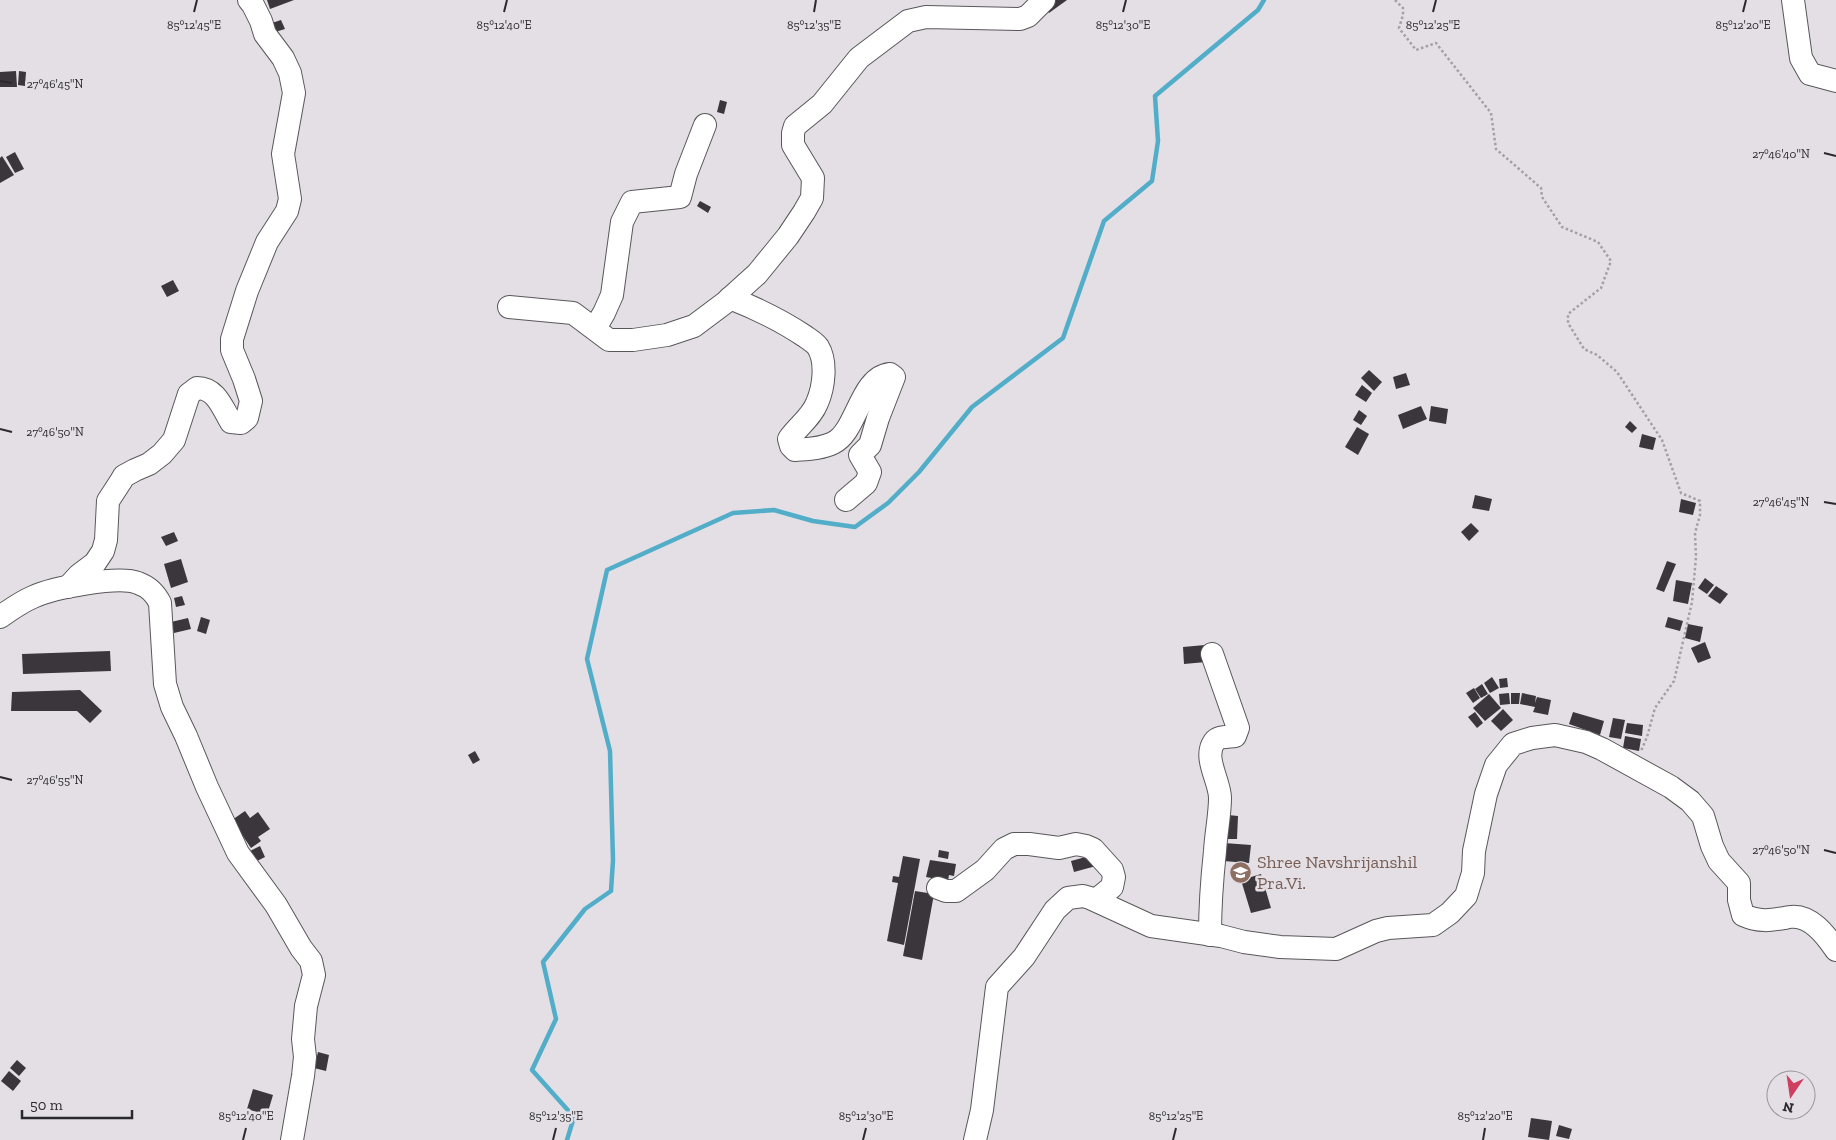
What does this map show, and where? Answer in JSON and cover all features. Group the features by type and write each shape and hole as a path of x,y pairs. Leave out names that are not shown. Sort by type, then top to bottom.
{"street":[{"path":"68,587 79,575 95,563 103,551 106,540 108,501 124,476 149,464 162,454 174,440 189,394 197,388 209,390 216,397 231,422 241,424 247,418 251,401 232,350 232,339 247,291 267,242 287,212 290,199 283,154 294,93 290,73 283,58 265,34 261,21 249,0"},
{"path":"509,306 574,313 609,340 633,340 666,335 694,326 757,274 788,236 812,198 812,178 793,145 795,126 822,104 859,58 908,21 939,16 1020,19 1028,16 1044,0"},
{"path":"1793,0 1800,58 1810,74 1836,81"},
{"path":"595,328 612,295 622,222 632,202 680,197 686,174 701,141 705,125"},
{"path":"730,298 766,312 793,328 817,345 824,360 818,403 809,418 794,431 790,440 791,446 795,450 812,449 834,443 847,430 858,406 878,377 890,374 894,377 870,445 860,455 870,472 866,483 846,500"},
{"path":"0,617 33,596 54,589 128,580 148,588 155,594 160,603 165,684 172,707 238,853 276,905 300,948 311,961 314,975 306,1006 303,1039 305,1057 304,1076 292,1140"},
{"path":"1210,935 1214,852 1220,797 1217,780 1212,770 1212,750 1218,738 1235,736 1238,728 1212,654"},
{"path":"975,1140 982,1110 997,987 1024,957 1055,910 1068,898 1083,896 1096,900 1151,926 1280,947 1336,949 1376,931 1388,928 1433,925 1450,913 1466,896 1473,873 1474,851 1486,794 1496,765 1513,744 1532,738 1555,735 1586,742 1635,766 1684,796 1703,816 1712,846 1720,861 1739,883 1739,900 1743,915 1755,921 1780,920 1791,916 1801,918 1817,926 1836,950"},
{"path":"938,888 946,891 956,891 985,870 1004,849 1014,844 1020,843 1059,848 1076,844 1093,849 1112,870 1114,877 1112,887 1096,900"}],"path":[{"path":"1395,0 1403,8 1399,28 1416,50 1436,43 1491,113 1496,149 1541,188 1542,197 1562,227 1598,242 1610,261 1601,288 1568,314 1568,323 1584,349 1597,355 1613,369 1635,397 1662,440 1680,493 1700,501 1700,515 1695,533 1696,557 1692,602 1674,680 1655,708 1647,737 1635,766"}],"building":[{"path":"267,0 294,0 270,9"},
{"path":"1053,0 1067,0 1049,13 1044,7"},
{"path":"281,20 285,29 275,32 272,23"},
{"path":"16,71 17,87 0,87 0,72"},
{"path":"19,71 26,72 25,86 18,85"},
{"path":"720,100 727,102 724,114 717,112"},
{"path":"15,152 24,169 15,173 6,157"},
{"path":"2,156 14,175 0,183 0,158"},
{"path":"700,201 711,207 708,213 697,206"},
{"path":"173,280 179,291 167,297 161,286"},
{"path":"1369,370 1382,382 1374,391 1361,378"},
{"path":"1406,373 1410,385 1396,389 1393,377"},
{"path":"1362,385 1372,393 1366,402 1355,395"},
{"path":"1421,406 1427,419 1403,429 1398,415"},
{"path":"1431,406 1448,409 1446,424 1429,421"},
{"path":"1359,410 1367,416 1361,425 1353,420"},
{"path":"1630,421 1637,428 1632,433 1625,427"},
{"path":"1357,427 1369,434 1358,455 1345,447"},
{"path":"1642,434 1656,438 1653,450 1639,447"},
{"path":"1475,495 1492,499 1489,511 1472,508"},
{"path":"1681,499 1696,503 1693,515 1679,512"},
{"path":"1471,523 1479,531 1469,541 1461,532"},
{"path":"174,532 178,541 166,546 161,537"},
{"path":"181,559 188,582 171,588 164,564"},
{"path":"1667,561 1676,564 1664,592 1656,589"},
{"path":"1705,578 1714,585 1707,594 1698,588"},
{"path":"1676,580 1692,583 1688,604 1673,601"},
{"path":"1716,586 1728,594 1720,604 1708,596"},
{"path":"182,596 185,605 176,607 174,598"},
{"path":"201,617 210,620 206,634 197,631"},
{"path":"1668,617 1683,621 1680,631 1665,627"},
{"path":"188,618 191,629 174,633 171,622"},
{"path":"1688,624 1703,627 1700,642 1685,638"},
{"path":"1705,642 1711,658 1698,663 1691,648"},
{"path":"1205,645 1206,662 1184,664 1183,647"},
{"path":"110,651 111,671 23,674 22,654"},
{"path":"1492,677 1499,688 1490,693 1484,683"},
{"path":"1507,678 1508,687 1500,688 1499,679"},
{"path":"1482,684 1488,694 1481,698 1475,689"},
{"path":"1474,688 1480,698 1473,703 1466,693"},
{"path":"80,690 102,711 90,723 77,711 11,711 12,692"},
{"path":"1509,693 1510,704 1500,705 1499,694"},
{"path":"1511,693 1520,693 1519,704 1511,704"},
{"path":"1522,693 1536,696 1535,703 1537,697 1551,700 1548,715 1533,712 1535,707 1520,704"},
{"path":"1489,694 1501,708 1485,721 1473,708"},
{"path":"1503,709 1513,720 1501,731 1491,721"},
{"path":"1475,712 1483,723 1477,728 1468,717"},
{"path":"1573,712 1604,721 1600,735 1569,724"},
{"path":"1613,718 1625,720 1621,739 1609,737"},
{"path":"1627,723 1643,725 1642,736 1625,733"},
{"path":"1625,736 1641,739 1639,751 1623,748"},
{"path":"475,751 480,760 473,764 468,755"},
{"path":"245,811 250,818 258,812 270,829 258,837 261,841 251,848 232,820"},
{"path":"1228,815 1238,816 1237,839 1226,839"},
{"path":"1224,843 1251,845 1249,863 1223,861"},
{"path":"260,846 265,857 255,862 250,851"},
{"path":"939,850 949,852 948,859 938,857"},
{"path":"1093,855 1096,866 1074,872 1071,861"},
{"path":"903,856 920,859 904,945 887,941 898,883 892,882 893,876 899,877"},
{"path":"930,860 956,864 954,876 949,875 948,881 926,877"},
{"path":"1261,874 1271,908 1251,913 1241,880"},
{"path":"915,891 934,894 922,960 903,956"},
{"path":"318,1052 329,1055 326,1071 314,1068"},
{"path":"17,1060 26,1068 19,1076 10,1068"},
{"path":"9,1071 21,1081 13,1091 1,1081"},
{"path":"253,1089 273,1095 267,1115 247,1109"},
{"path":"1531,1118 1552,1121 1549,1140 1528,1137"},
{"path":"1559,1125 1572,1129 1569,1139 1556,1136"}],"waterway":[{"path":"567,1140 574,1117 532,1070 556,1019 543,962 585,909 611,891 613,860 610,751 587,659 607,570 733,513 774,510 813,521 855,527 888,503 919,472 972,407 1063,338 1104,221 1152,181 1158,141 1155,96 1258,10 1264,0"}],"place":[{"name":"Shree Navshrijanshil Pra.Vi.","path":"1241,872"}]}
